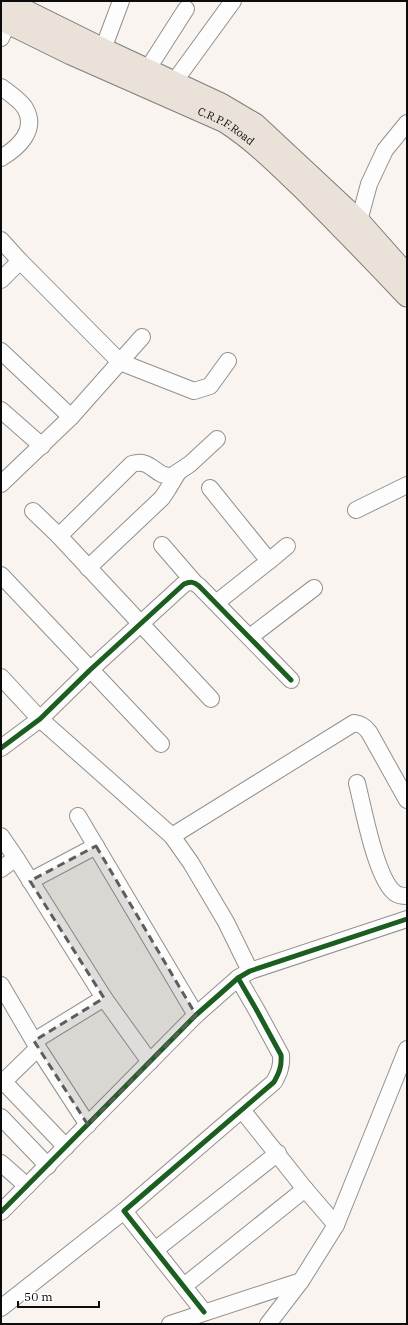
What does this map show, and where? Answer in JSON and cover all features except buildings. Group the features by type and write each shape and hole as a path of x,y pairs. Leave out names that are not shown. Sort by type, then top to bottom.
{"main road":[{"name":"C.R.P.F.Road","path":"6,1 98,57 237,130 264,152 329,214 364,249 407,296"},
{"name":"C.R.P.F.Road","path":"3,26 98,57 147,70 221,104 255,124 359,221 407,275"}],"street":[{"path":"98,57 120,1"},
{"path":"174,82 233,1"},
{"path":"147,70 186,9"},
{"path":"1,87 25,108 28,120 28,128 24,140 18,147 1,158"},
{"path":"359,221 369,184 385,150 407,124"},
{"path":"1,240 120,362 194,391 210,386 228,361"},
{"path":"1,280 20,261"},
{"path":"1,484 72,417 142,336"},
{"path":"1,351 72,417"},
{"path":"1,410 42,446"},
{"path":"88,568 162,498 177,474 217,439"},
{"path":"59,536 132,464 138,462 145,463 167,476 177,474"},
{"path":"356,510 407,485"},
{"path":"210,488 269,561"},
{"path":"33,511 59,536 211,699"},
{"path":"162,545 194,582 291,680"},
{"path":"216,603 287,546"},
{"path":"1,574 161,744"},
{"path":"1,748 40,719 140,623 184,584 194,582"},
{"path":"250,637 314,588"},
{"path":"1,677 40,719 172,836 191,863 226,922 256,1009 280,1055 282,1062 279,1073 274,1082 124,1212 1,1308"},
{"path":"172,836 354,723 360,724 369,732 407,800"},
{"path":"357,783 371,841 384,877 394,892 399,896 407,896"},
{"path":"78,816 196,1015"},
{"path":"1,836 104,998 150,1062"},
{"path":"30,881 96,846"},
{"path":"1,869 16,858"},
{"path":"1,1212 196,1015 244,975 407,919"},
{"path":"1,985 36,1044 88,1125"},
{"path":"66,1147 2,1082 36,1044 104,998"},
{"path":"268,1324 301,1281 336,1225 407,1049"},
{"path":"242,1110 278,1153 305,1189 336,1225"},
{"path":"1,1117 48,1166"},
{"path":"155,1250 278,1153"},
{"path":"1,1163 27,1186"},
{"path":"184,1286 305,1189"},
{"path":"124,1212 204,1312"},
{"path":"170,1324 301,1281"}],"highlighted area":[{"path":"96,846 196,1015 88,1125 34,1041 104,998 30,881"}],"cycle path":[{"path":"1,748 40,719 90,670 184,584 189,582 199,586 291,680"},
{"path":"1,1212 196,1015 238,978 250,971 407,919"},
{"path":"204,1312 124,1211 274,1082 277,1076 281,1066 281,1055 238,978"}]}
